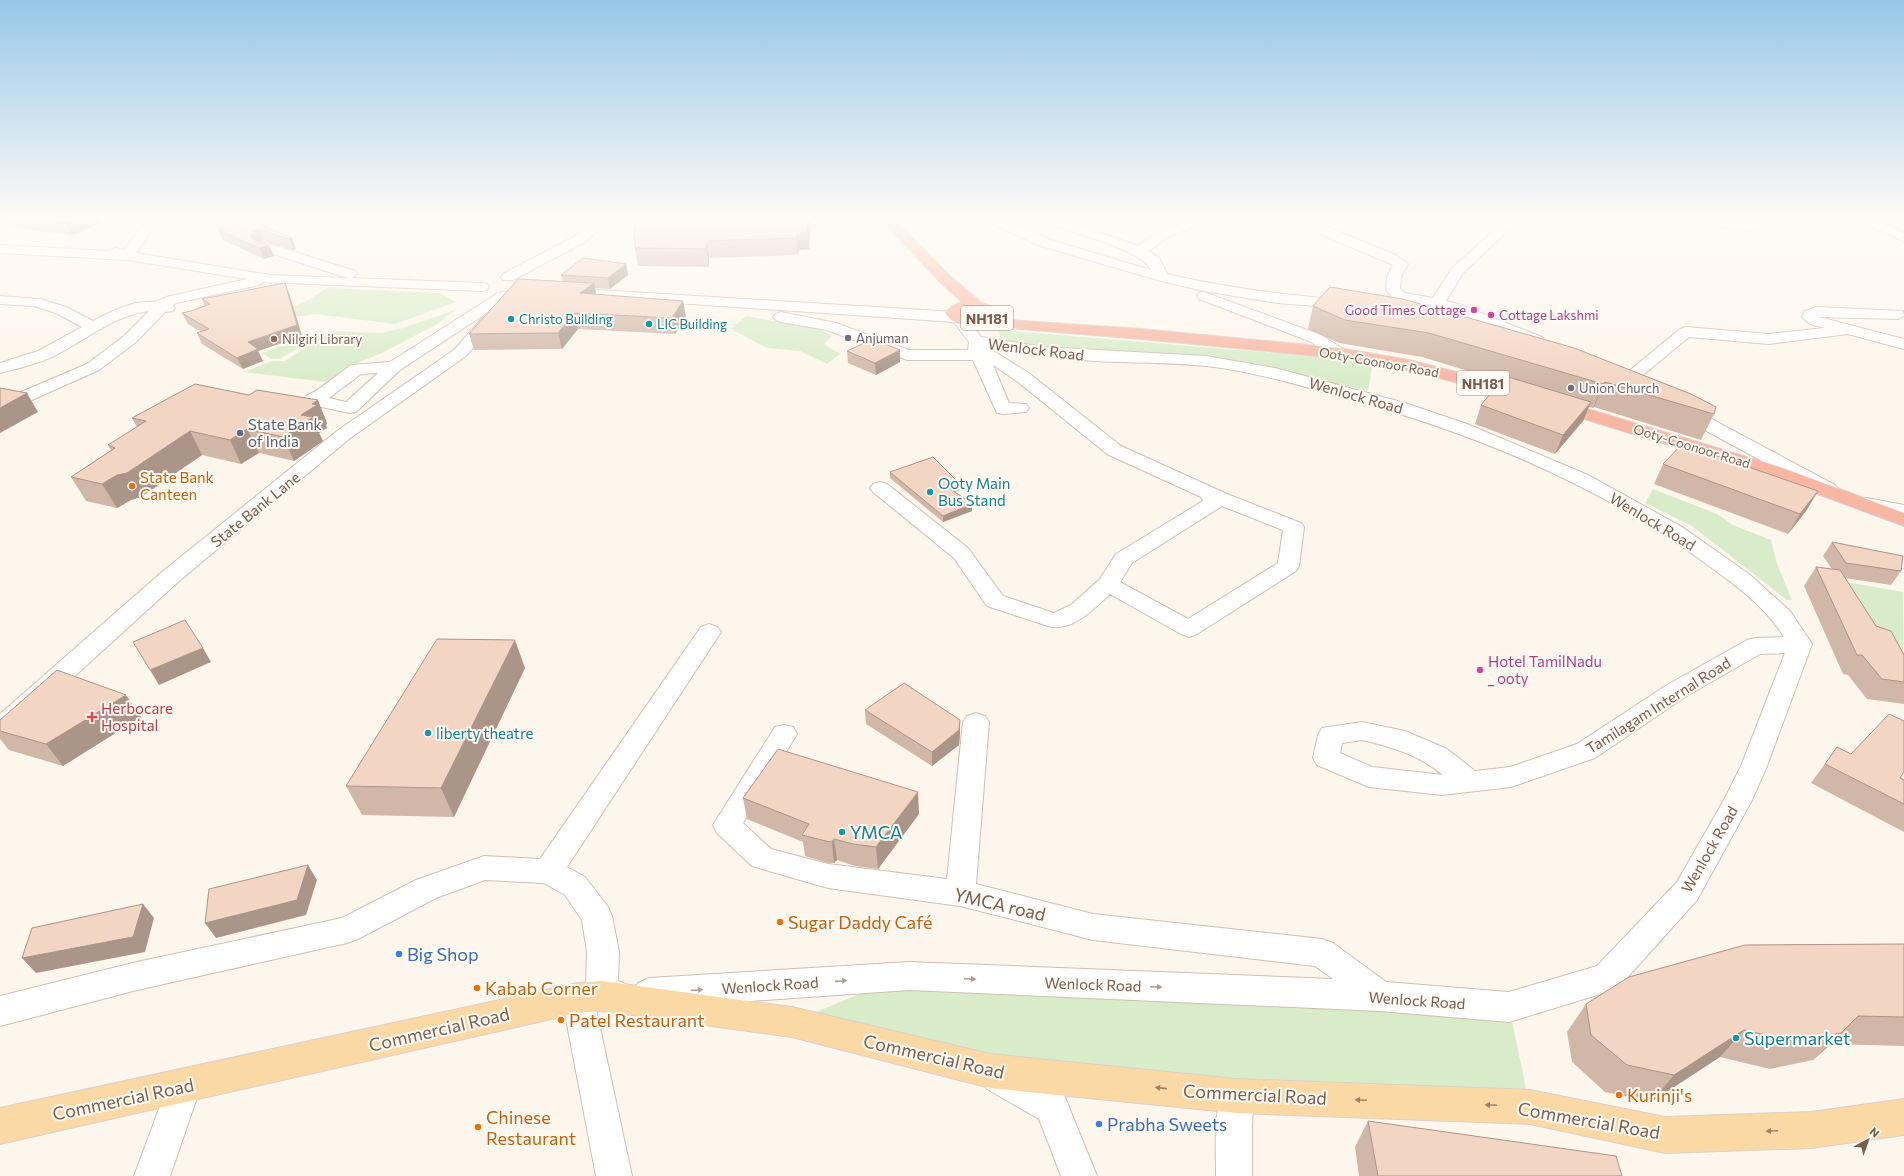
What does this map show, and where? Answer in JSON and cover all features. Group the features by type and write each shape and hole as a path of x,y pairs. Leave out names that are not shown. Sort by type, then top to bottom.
{"highway":[{"name":"NH181","path":"940,274 976,306"},
{"name":"NH181","path":"945,279 947,301 967,328"},
{"name":"NH181","path":"967,328 957,309 963,306 986,308 990,313 1044,327"},
{"name":"NH181","path":"967,328 988,318 990,313"},
{"name":"Ooty-Coonoor Road","path":"967,328 1044,327 1339,353 1409,365 1487,384 1735,459 1828,489 1904,520"}],"main road":[{"name":"Commercial Road","path":"0,1126 590,997 792,1022 990,1071 1237,1096 1530,1107 1665,1135 1811,1130 1904,1117"}],"street":[{"path":"238,274 270,279 482,287 496,279 510,290"},
{"path":"394,367 532,274"},
{"path":"1150,274 1204,287 1277,299 1339,303 1362,307"},
{"path":"1160,274 1161,277 1180,287 1315,338 1339,353"},
{"path":"1396,274 1393,290 1400,296 1437,304 1475,315 1548,346"},
{"path":"1437,304 1455,274"},
{"path":"482,287 483,293 494,296 510,290 522,278 530,282"},
{"path":"0,401 17,400 92,367 130,339 162,306 171,300 270,279"},
{"name":"State Bank Lane","path":"0,729 170,578 343,435 460,353 510,290"},
{"path":"551,291 967,328 984,352 1024,378 1114,450 1208,492 1294,527 1288,566 1189,629 1108,584"},
{"path":"0,300 34,302 61,310 93,328"},
{"path":"0,368 49,353 131,308 162,306 182,312"},
{"path":"744,310 831,326 907,355 967,328"},
{"path":"1898,314 1816,312 1810,314 1810,317 1815,321 1846,330 1904,344"},
{"path":"967,328 1003,409 1020,408"},
{"name":"Wenlock Road","path":"590,997 909,976 1380,996 1510,1007 1607,978 1687,891 1737,802 1754,766 1800,644 1782,616 1742,579 1675,531 1581,479 1461,428 1399,407 1275,373 1206,361 1065,354 967,328"},
{"path":"1624,383 1686,332 1769,340 1846,330"},
{"path":"1677,408 1828,489"},
{"path":"880,488 961,553 995,600 1056,621 1079,610 1108,584 1124,559 1214,503 1208,492"},
{"path":"1867,504 1904,511"},
{"path":"548,871 709,632"},
{"name":"Tamilagam Internal Road","path":"1470,782 1438,756 1405,741 1362,731 1331,735 1326,758 1369,777 1442,785 1470,782 1511,777 1586,751 1676,691 1755,646 1800,644"},
{"path":"960,893 976,722"},
{"name":"YMCA road","path":"784,734 727,825 762,858 828,876 960,893 1093,927 1322,954 1380,996"},
{"path":"0,1011 137,976 346,930 426,889 484,868 548,871 575,886 597,916 603,952 590,997 614,1176"},
{"path":"990,1071 1052,1107 1079,1176"},
{"path":"152,1176 184,1086"},
{"path":"1234,1176 1234,1124 1237,1096"}],"green space":[{"path":"327,288 440,293 456,302 395,324 315,314 262,321 308,300"},
{"path":"455,310 437,324 382,353 350,366 326,382 244,372 272,361 285,361 330,331 381,333 403,328"},
{"path":"746,316 822,330 832,336 824,344 840,354 827,364 800,351 767,348 731,329"},
{"path":"997,330 1373,361 1368,391 1294,374 1018,344 1001,337"},
{"path":"310,335 316,338 279,359 271,359 262,353"},
{"path":"1653,489 1717,514 1733,525 1771,540 1777,564 1792,600 1787,600 1692,526 1645,503"},
{"path":"1835,580 1903,592 1904,683"},
{"path":"874,988 1509,1007 1530,1107 1237,1096 792,1022"}],"building":[{"path":"562,274 613,274 608,278 561,275"},
{"path":"518,279 594,283 580,293 683,301 672,318 574,313 558,333 469,334"},
{"path":"285,283 297,325 248,342 258,349 237,358 197,333 209,329 182,313 210,304 202,299"},
{"path":"1330,287 1403,299 1574,348 1691,394 1716,407 1714,414 1605,382 1603,384 1429,333 1345,320 1313,306"},
{"path":"873,339 900,350 875,363 847,351"},
{"path":"1505,376 1591,402 1563,435 1481,405"},
{"path":"195,384 249,395 257,390 318,400 312,404 317,405 301,415 313,417 283,437 247,429 230,440 190,431 127,473 117,475 102,484 71,477 115,448 108,445 146,421 132,418"},
{"path":"0,388 27,393 0,408"},
{"path":"1682,444 1818,491 1800,514 1663,464"},
{"name":"Ooty Main Bus Stand","path":"933,457 959,483 949,488 972,504 943,516 890,472"},
{"path":"1832,542 1903,556 1901,571 1846,563"},
{"path":"1816,567 1840,570 1876,626 1891,631 1904,655 1904,682 1882,679 1862,655 1857,655"},
{"path":"185,620 203,648 150,670 133,642"},
{"path":"437,639 515,640 441,788 346,786"},
{"path":"57,670 126,695 46,744 0,731 0,720"},
{"path":"904,683 960,720 959,730 932,752 865,710"},
{"path":"1889,714 1904,721 1904,772 1900,778 1904,780 1904,804 1825,764 1837,747 1851,754"},
{"name":"YMCA","path":"778,749 918,792 876,847 853,844 834,839 832,842 802,835 809,824 743,798"},
{"path":"308,865 297,900 205,923 209,889"},
{"path":"143,904 133,937 22,958 32,928"},
{"name":"Supermarket","path":"1904,944 1904,1017 1858,1016 1841,1033 1796,1042 1744,1030 1674,1075 1627,1065 1591,1035 1586,1004 1629,977 1745,945"},
{"path":"1368,1121 1616,1156 1622,1176 1378,1176"}],"place":[{"name":"Good Times Cottage","path":"1474,310"},
{"name":"Cottage Lakshmi","path":"1491,315"},
{"name":"Christo Building","path":"511,319"},
{"name":"LIC Building","path":"649,324"},
{"name":"Anjuman","path":"848,338"},
{"name":"Nilgiri Library","path":"274,339"},
{"name":"Union Church","path":"1571,388"},
{"name":"State Bank of India","path":"240,433"},
{"name":"State Bank Canteen","path":"132,486"},
{"name":"Ooty Main Bus Stand","path":"930,492"},
{"name":"Hotel TamilNadu _ ooty","path":"1480,670"},
{"name":"Herbocare Hospital","path":"92,717"},
{"name":"liberty theatre","path":"428,733"},
{"name":"YMCA","path":"842,832"},
{"name":"Sugar Daddy Café","path":"780,922"},
{"name":"Big Shop","path":"399,954"},
{"name":"Kabab Corner","path":"477,988"},
{"name":"Patel Restaurant","path":"561,1020"},
{"name":"Supermarket","path":"1736,1038"},
{"name":"Kurinji's","path":"1619,1095"},
{"name":"Prabha Sweets","path":"1099,1124"},
{"name":"Chinese Restaurant","path":"478,1127"}]}
